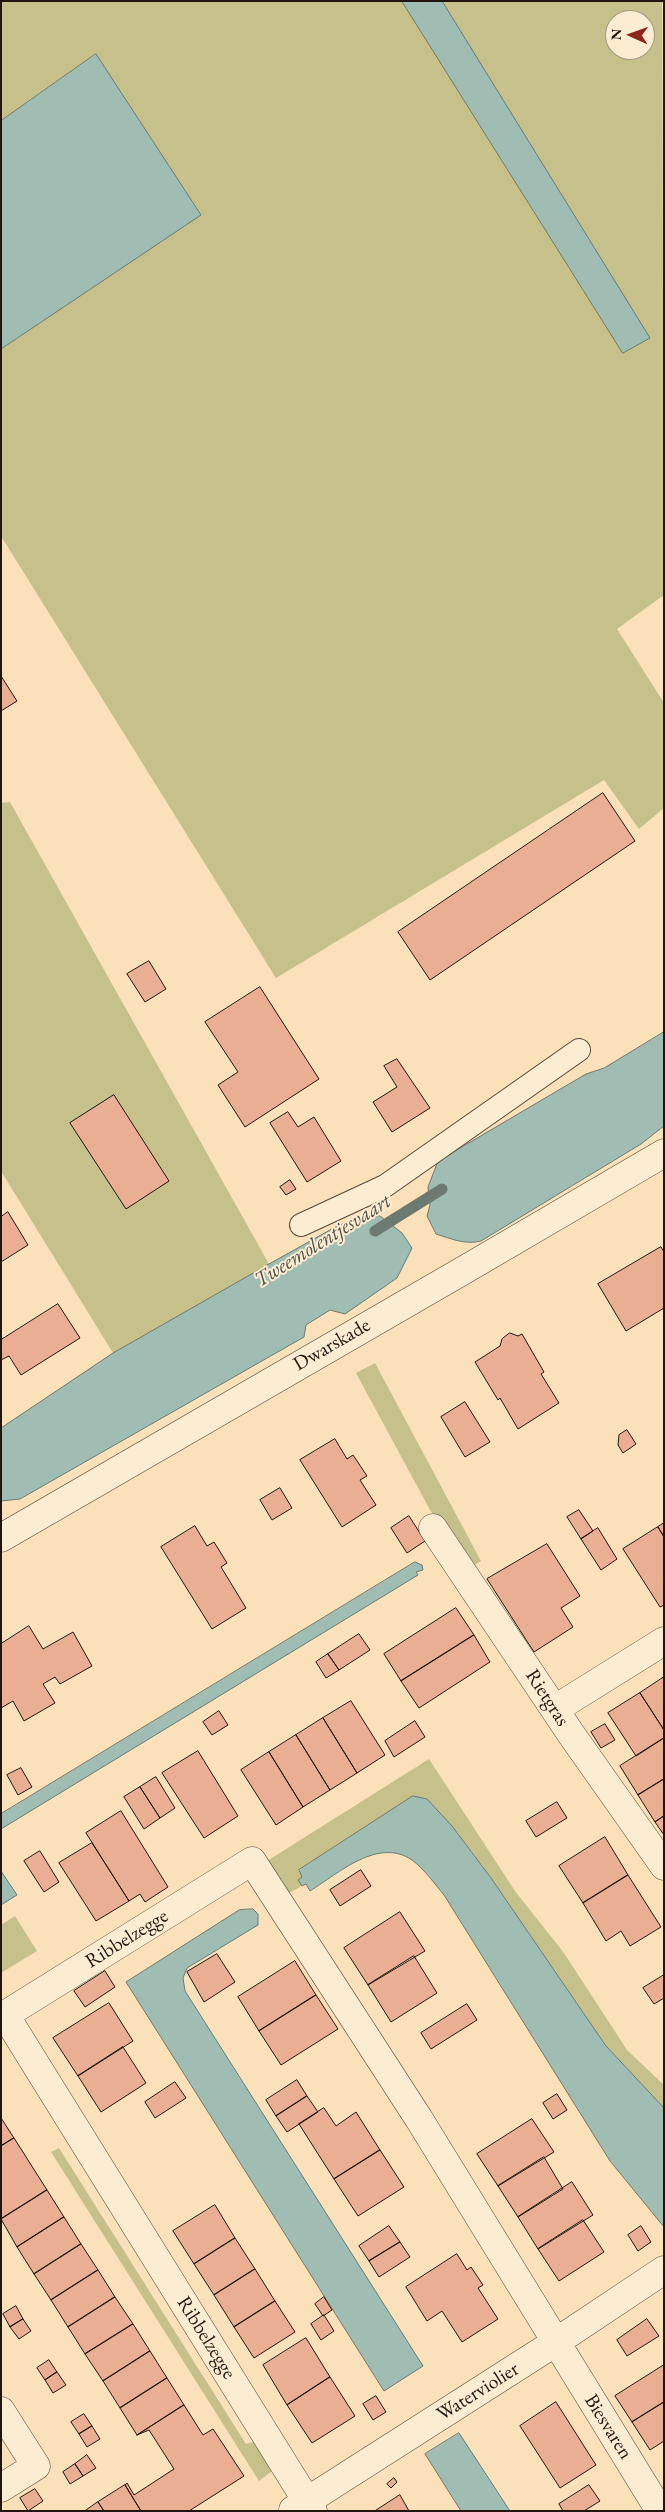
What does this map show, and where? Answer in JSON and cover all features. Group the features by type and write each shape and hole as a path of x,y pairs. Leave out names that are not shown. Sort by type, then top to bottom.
{"street":[{"name":"Dwarskade","path":"1,1538 322,1351 448,1281 664,1153"},
{"name":"Rietgras","path":"433,1528 571,1734 664,1866"},
{"path":"555,1709 664,1642"},
{"name":"Ribbelzegge","path":"304,2507 5,2015 252,1861 419,2120 556,2342"},
{"name":"Waterviolier","path":"304,2507 660,2273"},
{"name":"Biesvaren","path":"556,2342 660,2511"},
{"path":"1,2411 36,2466 1,2488"},
{"path":"1,2505 5,2511"}],"lane":[{"path":"301,1225 386,1186 579,1050"}],"shaded area":[{"path":"1,1 662,1 664,595 617,629 664,703 664,808 639,829 604,780 276,978 1,536 1,349 200,215 96,54 1,121"},
{"path":"10,802 269,1264 113,1353 1,1171 1,803"},
{"path":"375,1363 481,1561 471,1567 430,1510 356,1373"},
{"path":"429,1759 515,1891 564,1953 627,2050 664,2085 664,2108 606,2046 491,1878 452,1826 413,1796 299,1870 302,1877 298,1880 302,1886 289,1893 267,1861"},
{"path":"15,1916 37,1951 1,1973 1,1925"},
{"path":"59,2148 246,2444 256,2441 272,2471 259,2481 51,2152"}],"water":[{"path":"402,1 442,1 650,338 623,353"},
{"path":"96,54 201,215 1,349 1,121"},
{"path":"664,1032 664,1126 641,1144 481,1241 464,1242 436,1234 427,1216 430,1205 428,1187 438,1161 586,1074 604,1068"},
{"path":"380,1216 402,1233 412,1248 397,1278 345,1314 330,1310 306,1325 304,1337 20,1499 1,1501 1,1428 113,1353 269,1264 339,1225"},
{"path":"415,1562 422,1565 423,1570 416,1572 418,1575 1,1829 1,1814"},
{"path":"413,1796 427,1799 452,1826 491,1878 606,2046 664,2108 664,2227 610,2161 444,1895 421,1868 412,1860 399,1854 386,1853 372,1855 359,1860 310,1891 306,1884 302,1886 298,1880 302,1877 299,1870"},
{"path":"1,1871 17,1895 1,1905"},
{"path":"253,1909 258,1914 258,1925 187,1968 183,1978 185,1991 423,2366 384,2391 126,1982 239,1910"},
{"path":"459,2433 510,2511 461,2511 425,2454"}],"building":[{"path":"1,676 17,701 1,711"},
{"path":"603,793 635,841 430,980 398,932"},
{"path":"149,961 166,989 145,1002 127,974"},
{"path":"260,987 319,1079 245,1127 218,1085 238,1072 205,1022"},
{"path":"397,1059 430,1108 392,1132 373,1102 397,1087 384,1066"},
{"path":"114,1095 169,1181 126,1209 70,1123"},
{"path":"288,1112 298,1127 314,1117 341,1161 307,1182 270,1123"},
{"path":"290,1180 296,1189 286,1195 280,1187"},
{"path":"8,1212 28,1245 1,1262 1,1217"},
{"path":"661,1247 664,1252 664,1308 626,1331 598,1284"},
{"path":"58,1304 80,1338 21,1375 9,1356 1,1360 1,1340"},
{"path":"510,1333 518,1336 522,1334 544,1372 541,1374 559,1403 518,1429 500,1398 498,1400 475,1362 500,1346 502,1339"},
{"path":"465,1402 490,1442 465,1457 441,1417"},
{"path":"627,1430 636,1444 623,1453 618,1445 619,1435"},
{"path":"335,1439 347,1459 353,1455 367,1476 360,1480 376,1505 342,1527 300,1460"},
{"path":"280,1488 292,1508 272,1520 260,1500"},
{"path":"579,1510 593,1531 581,1539 567,1517"},
{"path":"409,1516 425,1541 407,1553 391,1528"},
{"path":"664,1523 664,1537 658,1527"},
{"path":"195,1526 207,1546 214,1542 227,1563 221,1567 246,1608 212,1629 161,1547"},
{"path":"658,1527 664,1537 664,1605 660,1607 623,1549"},
{"path":"598,1528 617,1559 601,1570 581,1539"},
{"path":"547,1544 580,1596 561,1608 573,1627 534,1652 487,1579"},
{"path":"456,1608 474,1635 401,1681 384,1654"},
{"path":"29,1626 43,1649 73,1632 92,1666 60,1684 55,1677 43,1684 55,1703 24,1721 13,1701 1,1708 1,1644"},
{"path":"359,1634 370,1650 339,1670 328,1654"},
{"path":"474,1635 490,1662 419,1708 401,1681"},
{"path":"328,1654 339,1670 326,1678 316,1662"},
{"path":"664,1677 664,1730 640,1693"},
{"path":"640,1693 664,1730 664,1738 636,1756 608,1713"},
{"path":"351,1701 385,1755 357,1773 323,1718"},
{"path":"219,1711 228,1725 212,1735 203,1722"},
{"path":"323,1718 357,1773 330,1790 296,1735"},
{"path":"415,1721 425,1737 394,1757 385,1741"},
{"path":"605,1724 615,1740 601,1748 591,1732"},
{"path":"296,1735 330,1790 303,1807 269,1752"},
{"path":"664,1738 664,1779 638,1795 620,1766"},
{"path":"198,1751 238,1816 204,1838 162,1773"},
{"path":"269,1752 303,1807 276,1825 241,1770"},
{"path":"21,1768 32,1787 18,1795 7,1775"},
{"path":"156,1777 175,1808 160,1818 140,1787"},
{"path":"664,1779 664,1816 655,1822 638,1795"},
{"path":"140,1787 160,1818 144,1829 124,1797"},
{"path":"557,1802 567,1818 536,1837 526,1821"},
{"path":"121,1811 168,1887 145,1902 140,1894 129,1901 86,1833"},
{"path":"664,1816 664,1835 655,1822"},
{"path":"605,1837 628,1875 583,1903 559,1866"},
{"path":"92,1843 129,1901 96,1921 59,1863"},
{"path":"40,1851 59,1882 44,1892 24,1861"},
{"path":"361,1870 371,1886 340,1906 330,1890"},
{"path":"628,1875 661,1927 630,1946 621,1931 606,1941 583,1903"},
{"path":"400,1912 425,1951 368,1985 344,1948"},
{"path":"217,1954 235,1982 204,2002 187,1972"},
{"path":"414,1956 437,1993 391,2022 368,1985"},
{"path":"295,1961 316,1995 259,2031 238,1997"},
{"path":"105,1971 115,1987 85,2007 74,1991"},
{"path":"664,1975 664,1998 654,2004 643,1988"},
{"path":"316,1995 338,2029 281,2065 259,2031"},
{"path":"109,2003 133,2041 78,2076 53,2038"},
{"path":"467,2004 477,2020 431,2049 421,2033"},
{"path":"123,2047 146,2083 101,2112 78,2076"},
{"path":"297,2080 307,2096 276,2116 266,2100"},
{"path":"175,2082 186,2098 155,2118 145,2102"},
{"path":"557,2094 567,2110 553,2119 543,2103"},
{"path":"307,2096 318,2112 287,2132 276,2116"},
{"path":"324,2108 336,2126 356,2112 380,2150 334,2179 299,2124"},
{"path":"1,2118 14,2138 1,2146"},
{"path":"532,2119 554,2152 498,2186 477,2154"},
{"path":"14,2138 47,2190 1,2219 1,2146"},
{"path":"380,2150 404,2187 358,2216 334,2179"},
{"path":"544,2157 563,2189 518,2217 498,2186"},
{"path":"572,2182 593,2215 538,2249 518,2217"},
{"path":"47,2190 64,2217 17,2247 1,2219"},
{"path":"215,2205 235,2238 194,2264 173,2231"},
{"path":"64,2217 81,2244 34,2274 17,2247"},
{"path":"583,2220 604,2252 559,2281 538,2249"},
{"path":"389,2226 400,2242 369,2261 359,2246"},
{"path":"641,2226 651,2242 638,2251 628,2235"},
{"path":"235,2238 255,2269 214,2295 194,2264"},
{"path":"400,2242 410,2257 379,2277 369,2261"},
{"path":"81,2244 98,2270 51,2300 34,2274"},
{"path":"457,2254 467,2270 471,2267 483,2285 478,2288 498,2319 462,2342 442,2311 427,2321 406,2287"},
{"path":"255,2269 275,2301 234,2327 214,2295"},
{"path":"98,2270 115,2297 68,2327 51,2300"},
{"path":"115,2297 133,2324 85,2354 68,2327"},
{"path":"324,2297 332,2310 323,2316 315,2304"},
{"path":"275,2301 295,2332 254,2358 234,2327"},
{"path":"16,2306 23,2319 10,2327 3,2314"},
{"path":"324,2315 334,2331 321,2340 311,2324"},
{"path":"23,2319 31,2331 19,2339 10,2327"},
{"path":"647,2319 659,2336 627,2356 617,2340"},
{"path":"133,2324 150,2351 103,2381 85,2354"},
{"path":"306,2338 330,2377 287,2405 263,2365"},
{"path":"150,2351 167,2378 120,2408 103,2381"},
{"path":"49,2360 57,2372 45,2380 37,2368"},
{"path":"664,2365 664,2402 632,2422 615,2396"},
{"path":"57,2372 66,2385 53,2393 45,2380"},
{"path":"330,2377 355,2416 312,2443 287,2405"},
{"path":"167,2378 184,2405 137,2435 120,2408"},
{"path":"376,2396 386,2412 373,2420 363,2404"},
{"path":"556,2402 596,2465 560,2488 520,2426"},
{"path":"664,2402 664,2441 650,2450 632,2422"},
{"path":"184,2405 203,2435 213,2429 244,2476 189,2511 141,2511 125,2485 127,2483 134,2495 174,2469 149,2430 137,2435"},
{"path":"84,2414 92,2426 79,2434 71,2422"},
{"path":"92,2426 100,2439 87,2447 79,2434"},
{"path":"87,2455 96,2468 83,2476 75,2464"},
{"path":"75,2464 83,2476 70,2484 63,2472"},
{"path":"394,2478 397,2482 391,2488 387,2484"},
{"path":"125,2485 141,2511 104,2511 98,2502"},
{"path":"589,2485 600,2501 584,2511 563,2511 559,2504"},
{"path":"35,2489 43,2501 28,2511 20,2498"},
{"path":"400,2495 409,2511 375,2511"},
{"path":"98,2502 104,2511 85,2511"}],"waterway":[{"name":"Tweemolentjesvaart","path":"375,1231 442,1189"}]}
